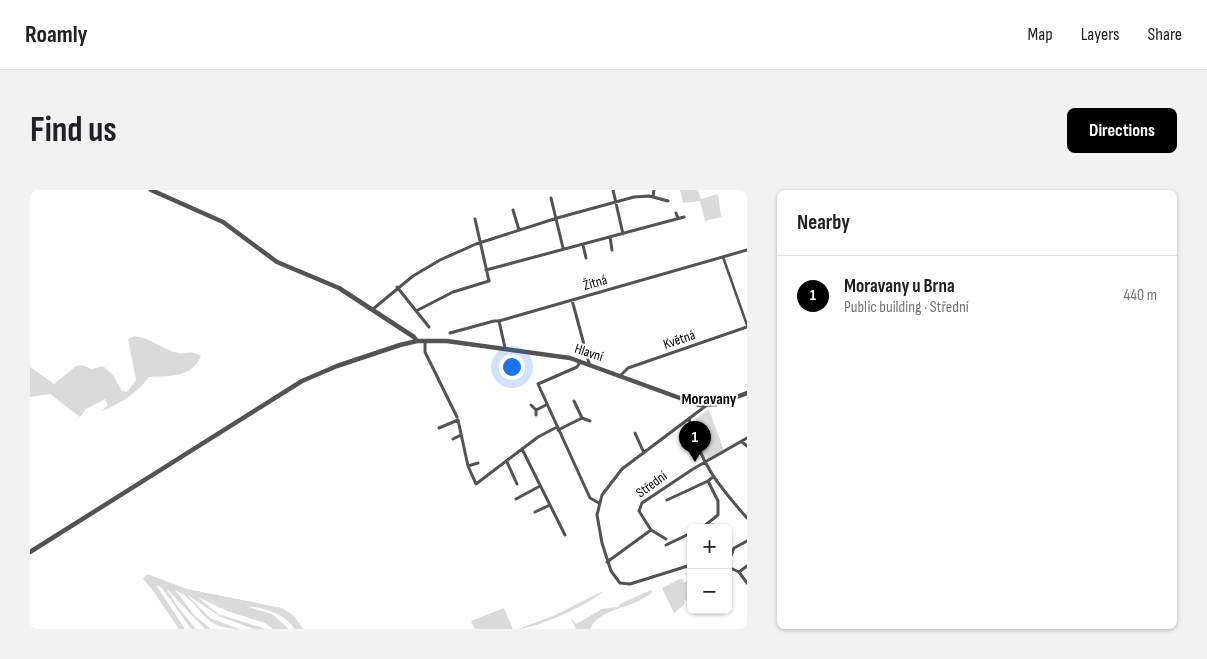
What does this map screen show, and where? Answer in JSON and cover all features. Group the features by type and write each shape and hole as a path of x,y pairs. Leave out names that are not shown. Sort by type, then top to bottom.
{"street":[{"path":"151,190 223,222 277,262 339,288 414,337 416,341"},
{"path":"613,190 623,234"},
{"path":"653,197 654,190"},
{"path":"373,309 397,287 440,260 481,243 556,218 639,196 668,201"},
{"path":"551,198 563,248"},
{"path":"513,210 519,230"},
{"path":"676,213 678,218"},
{"path":"486,270 684,217"},
{"path":"416,311 453,292 489,281 475,219"},
{"path":"610,237 612,250"},
{"path":"583,245 586,258"},
{"name":"Žitná","path":"450,333 499,321 747,250"},
{"path":"724,257 747,326"},
{"path":"397,287 429,327"},
{"path":"572,300 589,364"},
{"path":"499,321 506,348"},
{"name":"Květná","path":"621,375 628,368 747,326"},
{"name":"Hlavní","path":"30,552 302,381 336,366 416,341 447,341 506,348 581,361 690,402 707,406"},
{"path":"425,341 425,352 457,417"},
{"path":"581,361 577,367 538,384 590,498 599,504"},
{"path":"687,566 651,579 624,584 615,578 607,562 598,518 599,504 615,475 644,453 707,406 720,404 747,393"},
{"path":"574,401 582,418"},
{"path":"536,410 546,405"},
{"path":"531,406 536,410"},
{"path":"536,410 536,415"},
{"path":"439,428 458,420 468,466 476,484 538,437 582,418 590,421"},
{"path":"690,420 713,477 747,518"},
{"path":"635,433 644,453"},
{"path":"453,439 462,435"},
{"name":"Střední","path":"651,530 640,514 640,505 747,438"},
{"path":"742,442 747,446"},
{"path":"522,449 565,536"},
{"path":"507,462 517,484"},
{"path":"468,466 478,463"},
{"path":"708,524 718,515 718,501 708,482 713,477"},
{"name":"Střední","path":"667,500 708,482"},
{"path":"516,499 540,486"},
{"path":"535,512 550,505"},
{"path":"607,562 651,530 666,539"},
{"path":"666,545 687,535"},
{"path":"732,550 747,541"},
{"path":"739,572 747,566"},
{"path":"732,569 739,572 747,583"}],"shaded area":[{"path":"680,190 698,190 701,199 718,194 721,217 705,221 700,201 683,203"},
{"path":"134,336 146,339 178,353 192,353 201,356 197,363 186,372 172,376 149,377 134,393 121,402 101,411 108,405 105,399 86,409 80,417 50,394 30,397 30,367 54,384 76,366 82,365 92,369 103,366 113,375 122,391 127,392 136,380 128,339"},
{"path":"709,410 724,450 708,460 697,443 693,427 696,419"},
{"path":"147,574 187,589 282,608 294,616 303,629 295,629 285,619 273,612 245,606 272,614 289,629 273,629 265,623 227,611 198,597 218,614 266,629 254,629 221,617 186,594 210,618 239,629 216,625 202,614 184,595 175,590 195,616 211,629 205,629 166,588 178,607 196,629 191,629 162,588 156,585 185,629 179,629 143,579"},
{"path":"682,578 684,583 687,581 687,602 684,599 685,604 674,613 662,588"},
{"path":"651,590 652,593 638,601 603,615 590,629 576,629 570,617 576,624 602,609 618,607 620,604"},
{"path":"603,591 588,602 563,614 537,625 518,629 553,616"},
{"path":"504,608 513,629 475,629 471,621"}],"place":[{"name":"Moravany u Brna","path":"695,462"}],"district":[{"name":"Moravany","path":"709,398"}]}
